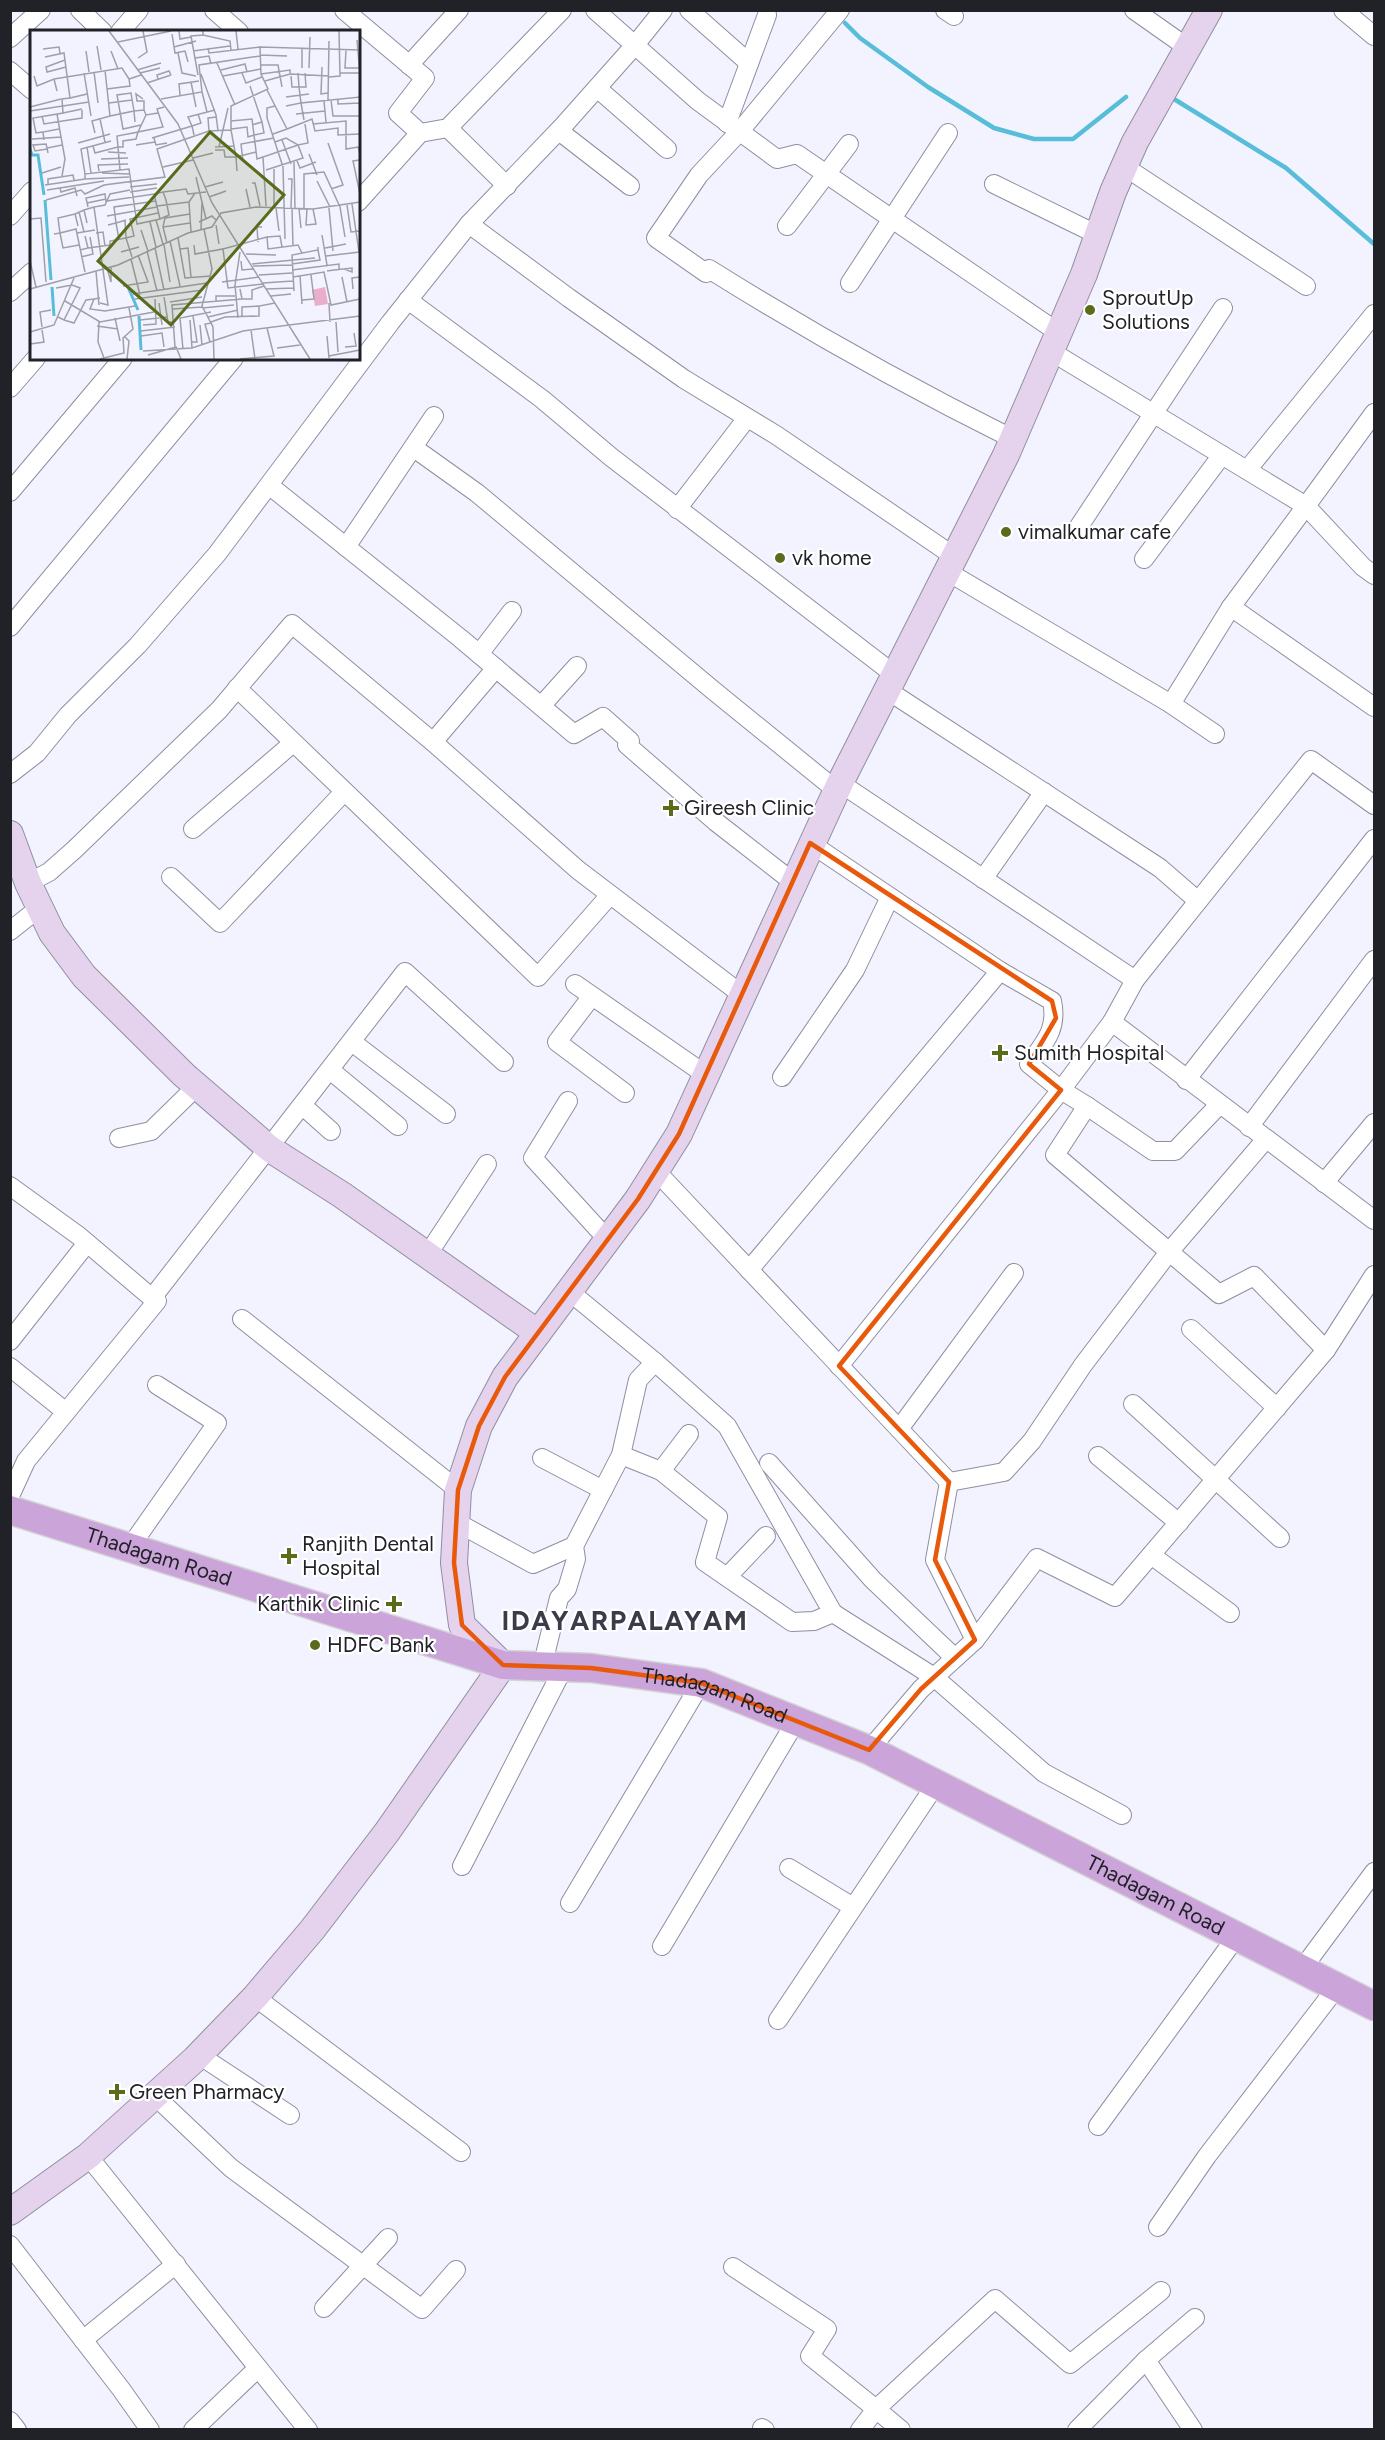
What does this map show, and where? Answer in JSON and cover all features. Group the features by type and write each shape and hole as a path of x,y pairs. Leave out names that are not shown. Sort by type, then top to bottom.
{"main road":[{"path":"10,2212 88,2156 199,2055 255,1997 312,1930 387,1832 503,1665 462,1625 454,1563 458,1490 479,1425 505,1377 608,1240 679,1134 810,843 952,565 1013,439 1055,343 1136,142 1209,10"},
{"path":"10,834 28,883 52,933 84,976 197,1086 270,1149 428,1254 538,1333"},
{"name":"Thadagam Road","path":"10,1510 503,1665 591,1668 701,1683 869,1750 1374,2006"}],"street":[{"path":"10,38 40,10"},
{"path":"80,10 101,30"},
{"path":"122,30 139,10"},
{"path":"214,10 237,30"},
{"path":"409,65 459,10"},
{"path":"360,200 420,134 448,128 562,10"},
{"path":"595,10 698,101 777,159 797,154 891,219 1055,343 1153,413 1306,506 1363,567 1374,575"},
{"path":"10,774 37,753 68,715 138,645 217,554 408,300 469,224 559,131 663,10"},
{"path":"689,10 749,63"},
{"path":"840,10 734,127 656,238 706,273 709,269 813,334 914,390 1013,439"},
{"path":"1134,10 1188,48"},
{"path":"1343,10 1374,36"},
{"path":"348,12 425,78 399,112 420,134"},
{"path":"734,127 749,63 767,15"},
{"path":"10,71 30,88"},
{"path":"597,88 667,149"},
{"path":"448,128 507,186"},
{"path":"559,131 630,186"},
{"path":"850,282 948,133"},
{"path":"787,226 849,144"},
{"path":"1125,167 1306,286"},
{"path":"994,184 1098,235"},
{"path":"10,216 30,193"},
{"path":"469,224 569,298 684,379 747,418 952,565 1215,734"},
{"path":"10,291 30,274"},
{"path":"408,300 542,399 611,458 891,683 1044,792 1160,868 1198,902"},
{"path":"1076,531 1222,308"},
{"path":"1247,470 1374,314"},
{"path":"10,388 34,360"},
{"path":"10,492 121,360"},
{"path":"10,627 232,360"},
{"path":"1171,704 1232,607 1306,506 1367,437 1374,413"},
{"path":"346,547 434,416"},
{"path":"677,509 747,418"},
{"path":"414,448 477,493 705,683 838,786 1135,980"},
{"path":"1144,560 1222,454"},
{"path":"270,486 479,654 574,735 603,717 630,741 627,745 716,822 793,882"},
{"path":"1232,607 1374,707"},
{"path":"479,654 512,611"},
{"path":"28,883 49,872 74,850 219,710 292,624 433,742 578,870 741,994"},
{"path":"541,706 577,666"},
{"path":"433,742 496,668"},
{"path":"237,688 538,977 610,895"},
{"path":"193,829 293,743"},
{"path":"839,1366 1061,1090 1112,1022 1135,980 1311,760 1374,805"},
{"path":"171,877 220,923 344,792"},
{"path":"983,879 1044,792"},
{"path":"1186,1080 1374,839"},
{"path":"810,843 1000,971 1052,1001 1056,1018 1043,1045 1029,1064 1061,1090 1153,1150 1175,1151 1219,1105"},
{"path":"782,1077 855,970 890,897"},
{"path":"10,931 39,908"},
{"path":"1249,1127 1374,960"},
{"path":"749,1270 1000,971"},
{"path":"152,1298 270,1149 405,972 504,1062"},
{"path":"575,984 706,1075"},
{"path":"592,996 557,1042 625,1093"},
{"path":"1112,1022 1374,1220"},
{"path":"352,1042 446,1114"},
{"path":"330,1070 398,1126"},
{"path":"119,1138 151,1131 197,1086"},
{"path":"568,1101 533,1158 608,1240"},
{"path":"303,1106 331,1131"},
{"path":"1087,1107 1055,1155 1219,1294 1254,1276 1326,1350"},
{"path":"1324,1183 1374,1123"},
{"path":"949,1482 1004,1472 1032,1441 1083,1365 1169,1252 1266,1139"},
{"path":"428,1254 487,1164"},
{"path":"656,1171 949,1482"},
{"path":"10,1496 26,1461 157,1301 87,1243 12,1190"},
{"path":"10,1341 87,1243"},
{"path":"899,1429 1014,1273"},
{"path":"869,1750 921,1689 975,1640 1036,1558 1115,1597 1326,1350 1374,1275"},
{"path":"570,1292 655,1362 727,1426 833,1613 934,1677 1044,1773 1122,1815"},
{"path":"242,1319 458,1490"},
{"path":"1191,1329 1277,1408"},
{"path":"462,1866 553,1667 559,1598 567,1589 576,1559 574,1546 621,1455 638,1380 655,1362"},
{"path":"10,1367 66,1412"},
{"path":"130,1547 217,1423 157,1384"},
{"path":"1132,1404 1280,1539"},
{"path":"661,1472 689,1434"},
{"path":"621,1455 661,1472 718,1517 705,1562 792,1622 814,1621 833,1613"},
{"path":"1098,1456 1179,1523"},
{"path":"542,1458 603,1490"},
{"path":"769,1463 873,1580 955,1658"},
{"path":"949,1482 935,1560 975,1640"},
{"path":"456,1522 533,1564 574,1546"},
{"path":"727,1577 766,1536"},
{"path":"1151,1556 1230,1613"},
{"path":"570,1903 701,1683"},
{"path":"662,1946 795,1721"},
{"path":"778,2020 936,1784"},
{"path":"789,1868 853,1907"},
{"path":"1302,1969 1374,1872"},
{"path":"1098,2126 1237,1936"},
{"path":"1158,2227 1207,2156 1338,1987"},
{"path":"255,1997 461,2152"},
{"path":"199,2055 290,2115"},
{"path":"155,2096 231,2168 422,2309 456,2270"},
{"path":"88,2156 308,2430"},
{"path":"324,2308 388,2238"},
{"path":"10,2245 150,2430"},
{"path":"83,2340 176,2264"},
{"path":"733,2266 827,2329 810,2356 901,2430"},
{"path":"860,2430 876,2409 995,2299 1070,2364 1161,2291"},
{"path":"1077,2430 1146,2360 1195,2318"},
{"path":"1146,2360 1189,2428"},
{"path":"194,2430 258,2368"},
{"path":"10,2421 17,2430"}],"highlighted area":[{"path":"810,843 1052,1001 1056,1018 1029,1064 1061,1090 839,1366 949,1482 935,1560 975,1640 921,1689 869,1750 701,1683 591,1668 503,1665 462,1625 454,1563 458,1490 479,1426 505,1377 638,1199 679,1134"}],"waterway":[{"path":"845,23 860,38 928,87 994,128 1034,139 1073,139 1126,97"},
{"path":"1174,99 1286,168 1374,244"}],"place":[{"name":"SproutUp Solutions","path":"1090,310"},
{"name":"vimalkumar cafe","path":"1006,532"},
{"name":"vk home","path":"780,558"},
{"name":"Gireesh Clinic","path":"671,808"},
{"name":"Sumith Hospital","path":"1000,1053"},
{"name":"Ranjith Dental Hospital","path":"289,1556"},
{"name":"Karthik Clinic","path":"394,1604"},
{"name":"HDFC Bank","path":"315,1645"},
{"name":"Green Pharmacy","path":"117,2092"}],"district":[{"name":"IDAYARPALAYAM","path":"625,1621"}]}
